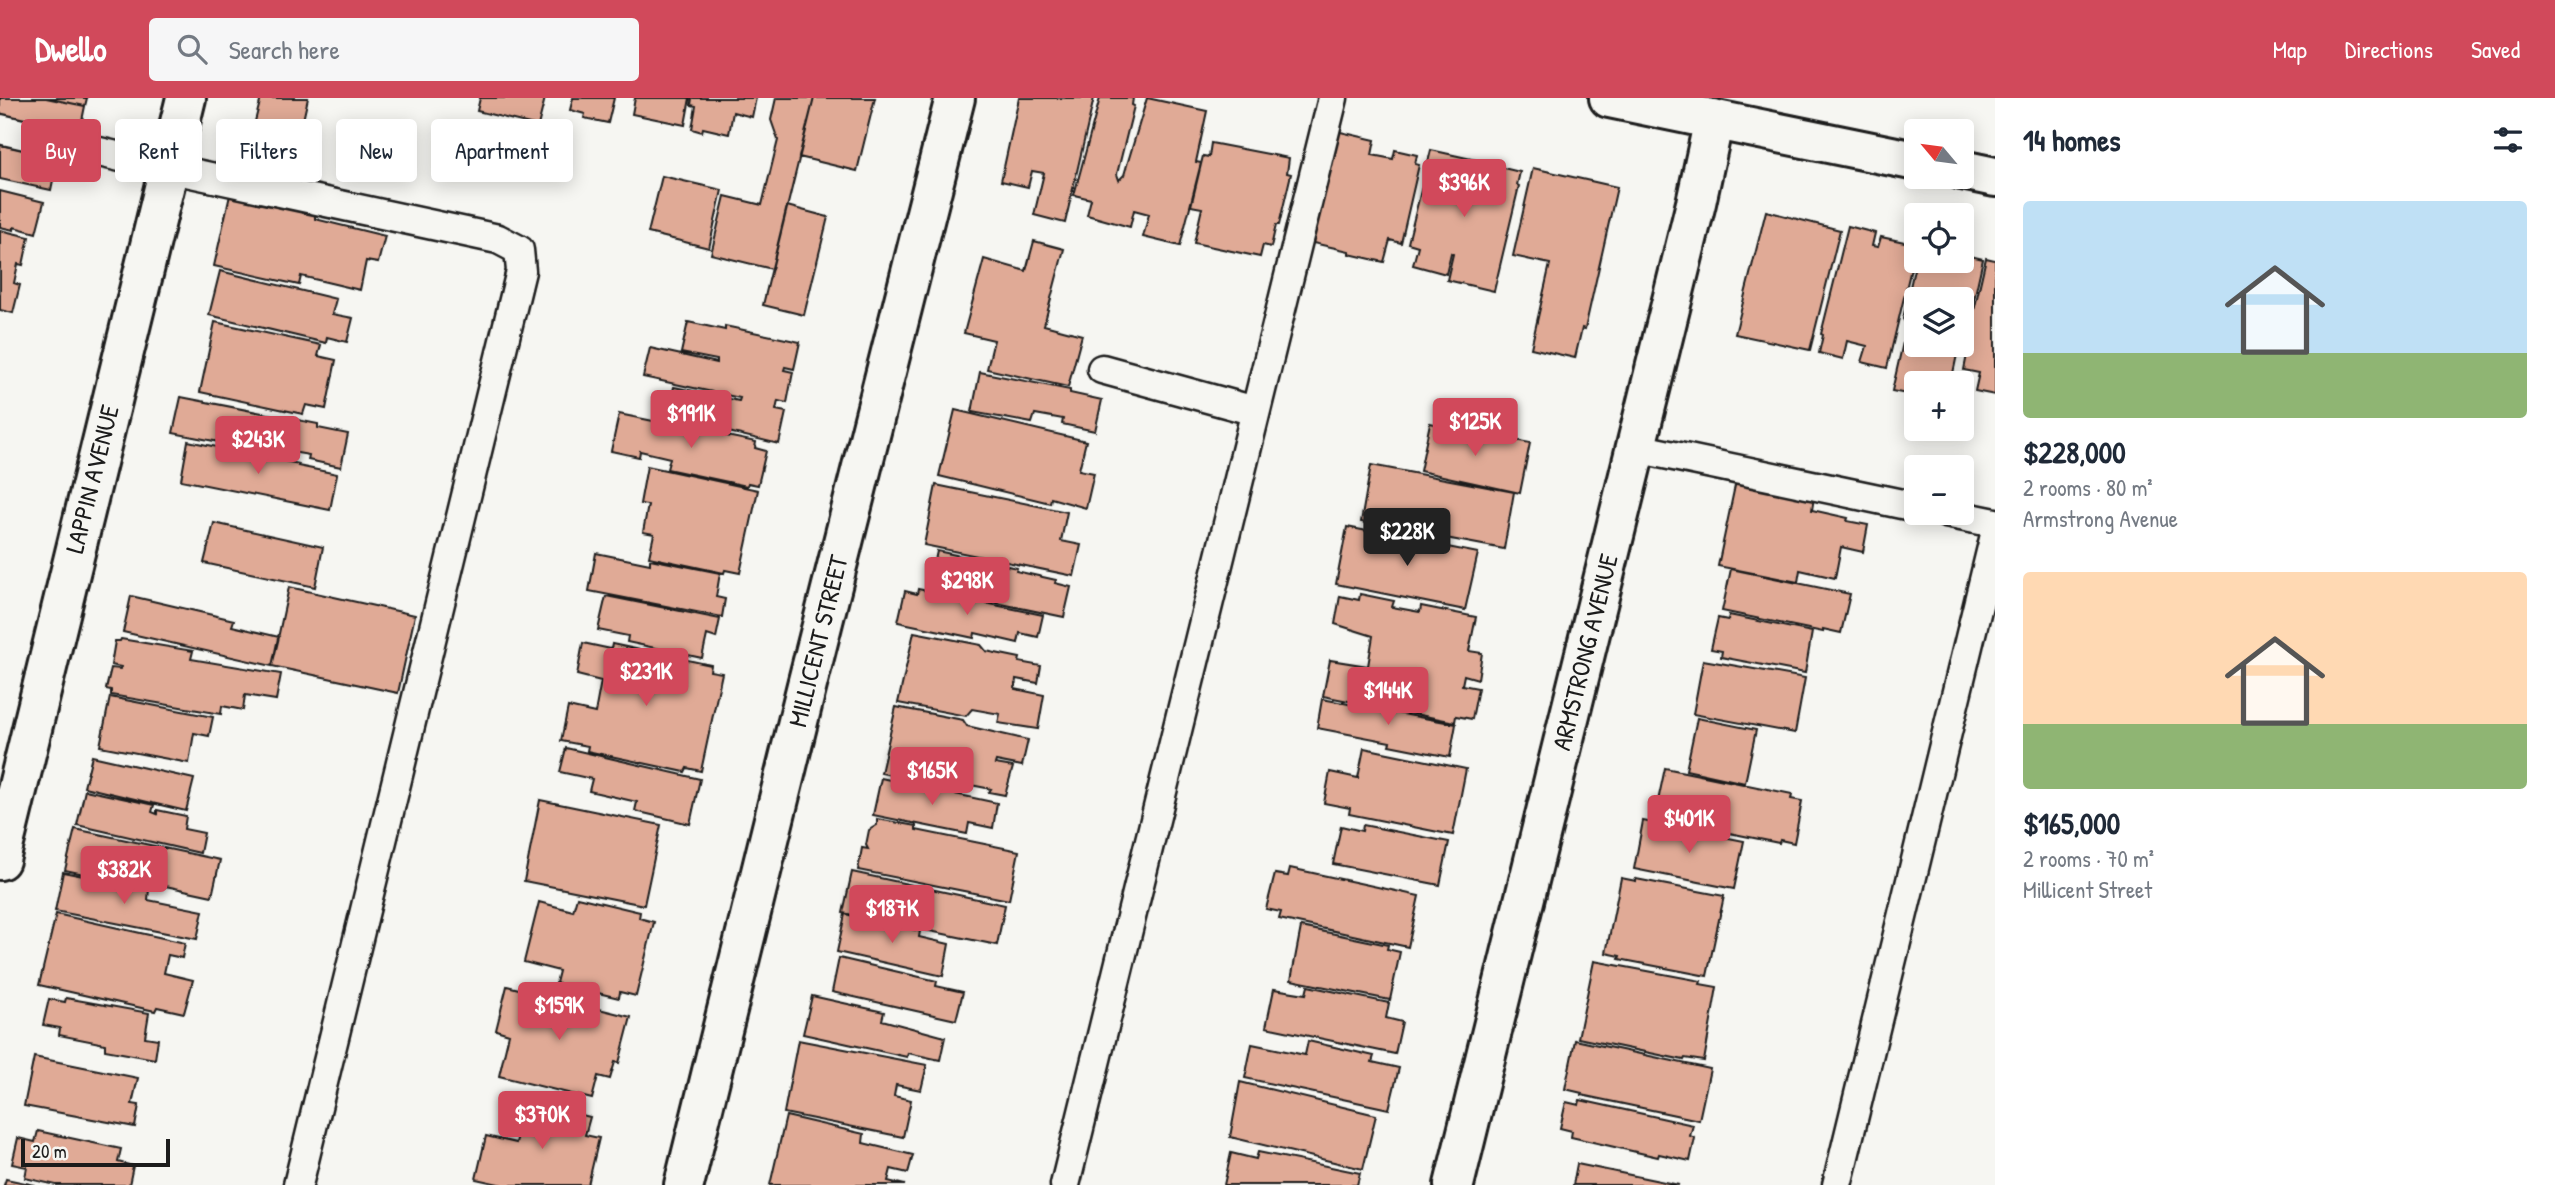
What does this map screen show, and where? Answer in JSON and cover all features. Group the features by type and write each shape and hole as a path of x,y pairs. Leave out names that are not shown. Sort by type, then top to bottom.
{"street":[{"name":"LAPPIN AVENUE","path":"181,119 186,98"},
{"name":"MILLICENT STREET","path":"684,1185 955,98"},
{"path":"1609,98 1904,158"},
{"name":"ARMSTRONG AVENUE","path":"1454,1185 1636,448 1714,119"},
{"path":"1974,173 1995,177"},
{"name":"LAPPIN AVENUE","path":"0,860 165,182"}],"lane":[{"path":"1065,1185 1333,98"},
{"path":"0,128 115,155"},
{"path":"202,175 498,239 519,250 521,271 298,1185"},
{"path":"1102,369 1255,411"},
{"path":"1636,448 1904,504"},
{"path":"1974,519 1995,523"},
{"path":"1837,1185 1995,535"}],"building":[{"path":"0,98 46,98 85,106 82,119 21,119 21,128 0,123"},
{"path":"46,98 87,98 85,106"},
{"path":"261,98 308,98 303,119 256,119"},
{"path":"480,98 545,98 540,119 510,119 477,111"},
{"path":"573,98 614,98 608,123 584,118 585,114 570,110"},
{"path":"635,98 690,98 685,125 632,114"},
{"path":"692,98 756,98 752,117 733,112 729,134 703,128 702,132 692,129 696,106 691,105"},
{"path":"776,98 814,98 772,269 711,254 725,196 762,205 778,140 771,120"},
{"path":"814,98 875,98 857,171 799,157"},
{"path":"1019,98 1094,98 1065,223 1034,215 1044,173 1032,171 1028,187 1001,181"},
{"path":"1100,98 1133,98 1134,106 1117,174 1119,180 1124,175 1147,98 1207,111 1196,162 1201,163 1180,246 1143,237 1149,214 1134,210 1130,227 1087,215 1091,199 1074,195"},
{"path":"1332,130 1375,140 1372,155 1393,159 1395,150 1417,155 1415,164 1419,165 1401,243 1390,240 1384,262 1304,241"},
{"path":"1211,143 1289,158 1287,173 1291,174 1279,225 1276,225 1271,247 1263,245 1260,257 1194,243 1202,208 1191,206 1203,156 1209,157"},
{"path":"0,145 21,149 21,182 53,182 51,190 0,179"},
{"path":"1431,150 1476,160 1472,176 1478,162 1520,172 1494,291 1447,280 1453,254 1451,253 1446,274 1413,265 1418,246 1408,243"},
{"path":"1533,168 1617,187 1585,329 1582,328 1575,358 1531,348 1550,264 1513,256"},
{"path":"662,176 722,190 709,248 648,233"},
{"path":"0,191 44,202 36,233 14,227 14,230 0,227"},
{"path":"230,195 315,215 315,219 385,236 378,263 366,261 360,290 301,276 299,285 214,266"},
{"path":"787,206 828,217 804,315 763,305"},
{"path":"1766,211 1840,230 1810,350 1735,334"},
{"path":"1848,226 1875,233 1872,246 1878,247 1881,237 1904,242 1904,273 1910,273 1907,287 1904,287 1904,297 1887,368 1862,362 1867,346 1847,341 1843,359 1819,353 1821,334"},
{"path":"0,230 29,237 23,265 18,264 14,283 20,285 13,313 0,310"},
{"path":"1034,241 1064,249 1044,325 1082,335 1068,387 987,369 994,340 964,333 984,259 1026,271"},
{"path":"1974,257 1983,259 1974,300 1974,287 1910,287 1913,273 1974,273"},
{"path":"1986,258 1995,260 1995,395 1975,391 1979,373 1964,370 1967,357 1974,357 1974,311"},
{"path":"220,271 336,299 332,314 353,318 347,342 327,337 326,343 209,315"},
{"path":"215,322 321,345 318,356 336,360 326,409 306,405 303,414 200,392"},
{"path":"688,322 725,330 725,326 800,342 794,369 785,367 784,370 793,372 787,403 778,401 776,410 786,412 779,444 703,426 705,421 668,412 674,387 739,401 740,398 643,377 650,348 717,363 717,360 681,353"},
{"path":"1904,338 1904,357 1956,357 1954,371 1904,371 1904,394 1892,391"},
{"path":"980,372 1070,390 1070,393 1102,400 1095,431 1062,424 1063,419 1035,414 1032,423 972,412"},
{"path":"181,397 318,424 318,428 348,434 341,467 308,460 309,455 263,447 250,448 173,433"},
{"path":"955,410 1086,441 1079,470 1094,473 1086,508 1051,498 1050,503 939,476"},
{"path":"619,414 756,442 755,448 766,451 758,485 748,483 747,486 667,469 670,458 640,451 639,457 611,451"},
{"path":"1430,423 1530,443 1520,493 1420,471"},
{"path":"188,441 337,474 330,510 181,480"},
{"path":"1371,465 1514,492 1504,549 1361,522"},
{"path":"647,466 758,490 740,573 725,570 724,573 649,557 654,534 643,532 648,505 640,504"},
{"path":"1736,481 1814,497 1812,510 1868,525 1863,552 1841,547 1835,578 1800,570 1798,582 1718,566"},
{"path":"936,485 1067,512 1061,541 1081,545 1074,576 924,545"},
{"path":"214,523 323,547 315,587 204,563"},
{"path":"1347,527 1478,553 1465,610 1336,584"},
{"path":"937,551 1017,568 1016,571 1056,580 1055,583 1071,587 1064,617 929,589"},
{"path":"596,553 650,564 650,559 720,573 716,597 725,599 722,617 589,591"},
{"path":"1731,569 1850,594 1841,633 1823,629 1823,632 1722,611"},
{"path":"289,587 415,615 398,693 272,666"},
{"path":"918,589 1043,615 1038,637 1020,633 1018,643 975,633 974,638 898,622 905,591 917,594"},
{"path":"1360,594 1394,601 1392,607 1420,612 1421,606 1476,617 1469,651 1482,653 1478,679 1464,675 1462,685 1478,688 1472,719 1456,716 1455,722 1323,696 1330,660 1368,666 1373,636 1335,624 1340,596 1359,600"},
{"path":"131,596 234,620 232,626 279,637 272,666 123,632"},
{"path":"606,596 720,619 716,638 707,635 702,658 627,642 628,636 598,630"},
{"path":"1729,615 1812,632 1805,673 1721,657 1722,651 1711,649 1718,618 1728,620"},
{"path":"914,632 981,645 986,651 1020,658 1019,662 1041,666 1038,683 1016,679 1015,689 1044,695 1038,729 998,723 1000,714 972,709 966,716 898,703"},
{"path":"121,639 193,651 191,659 281,674 276,700 245,695 243,710 222,706 221,714 111,695 111,690 106,689 111,668 121,667 111,665 115,641"},
{"path":"583,643 611,649 612,644 711,665 710,671 722,673 701,771 687,768 685,772 587,751 588,746 561,741 568,707 595,713 601,681 577,675"},
{"path":"1703,660 1805,678 1795,733 1693,714"},
{"path":"110,697 213,717 209,736 194,733 189,763 100,746"},
{"path":"1322,699 1456,724 1450,757 1317,728"},
{"path":"896,707 963,720 967,726 1028,740 1022,766 996,761 995,764 1013,767 1005,795 989,792 991,789 956,782 949,787 881,773"},
{"path":"1697,718 1756,730 1745,783 1686,770"},
{"path":"566,748 700,779 690,824 635,811 637,802 589,791 592,779 560,772"},
{"path":"1364,748 1466,769 1453,835 1349,814 1350,808 1324,803 1330,772 1358,778"},
{"path":"92,756 194,779 186,811 84,787"},
{"path":"1665,768 1792,794 1791,799 1802,801 1794,843 1780,840 1779,843 1670,821 1673,803 1658,801"},
{"path":"881,778 997,803 993,828 969,823 967,834 873,815"},
{"path":"85,790 154,805 152,812 157,814 157,810 186,816 184,829 204,833 200,853 77,825"},
{"path":"540,800 661,825 644,905 524,881"},
{"path":"877,819 916,826 916,830 1019,851 1009,900 858,870 862,848 868,849 866,845 869,830 877,825"},
{"path":"1643,821 1744,841 1734,889 1634,869"},
{"path":"1363,825 1449,842 1440,885 1333,864 1341,826 1362,831"},
{"path":"75,829 220,860 212,896 133,879 131,884 65,870"},
{"path":"1290,868 1419,896 1408,947 1279,919 1281,912 1266,909 1275,874 1288,876"},
{"path":"63,872 149,889 148,900 203,911 197,939 55,911"},
{"path":"852,872 1005,905 997,945 843,913"},
{"path":"1621,878 1724,896 1707,976 1619,959 1620,956 1606,953"},
{"path":"577,897 640,912 639,918 654,922 636,996 620,992 619,998 556,983 559,971 524,962 539,902 573,911"},
{"path":"56,914 185,943 182,958 168,955 164,973 193,980 184,1013 157,1007 155,1011 39,985"},
{"path":"845,914 920,931 919,937 949,944 943,976 837,952"},
{"path":"1301,927 1388,945 1387,949 1400,952 1390,1000 1291,980"},
{"path":"839,958 937,981 936,986 963,992 956,1020 832,992"},
{"path":"1594,961 1701,981 1700,984 1717,987 1704,1061 1684,1060 1578,1038"},
{"path":"507,986 631,1017 619,1063 615,1062 610,1079 598,1076 592,1099 499,1076 509,1034 496,1030"},
{"path":"1308,986 1389,1003 1386,1018 1402,1022 1395,1054 1266,1027 1274,989 1306,994"},
{"path":"812,996 884,1012 882,1020 945,1037 940,1060 908,1053 907,1057 803,1034"},
{"path":"66,998 149,1013 145,1037 158,1039 155,1059 105,1050 105,1044 59,1035 60,1028 43,1025 49,999 65,1002"},
{"path":"798,1040 927,1065 921,1090 896,1085 894,1096 911,1100 903,1137 784,1113"},
{"path":"1575,1040 1710,1069 1699,1120 1581,1095 1582,1093 1565,1089"},
{"path":"1308,1041 1374,1056 1372,1062 1399,1068 1389,1109 1245,1078 1252,1044 1305,1055"},
{"path":"34,1057 138,1078 132,1104 139,1105 135,1127 24,1106"},
{"path":"1240,1082 1376,1115 1363,1169 1230,1137"},
{"path":"1580,1100 1693,1125 1690,1136 1695,1138 1690,1161 1659,1154 1658,1157 1571,1137 1572,1131 1560,1128 1566,1102 1579,1105"},
{"path":"526,1102 590,1117 585,1135 599,1138 588,1185 503,1185 476,1179 486,1136 516,1143"},
{"path":"786,1116 864,1134 863,1143 913,1155 908,1173 891,1169 888,1181 905,1185 770,1185"},
{"path":"38,1131 121,1149 118,1162 133,1166 129,1185 56,1185 25,1178 27,1167 12,1164 18,1138 35,1142"},
{"path":"1258,1152 1360,1173 1357,1185 1224,1185 1231,1153 1256,1159"},
{"path":"1577,1164 1679,1185 1573,1185"},
{"path":"6,1179 35,1185 4,1185"}]}
